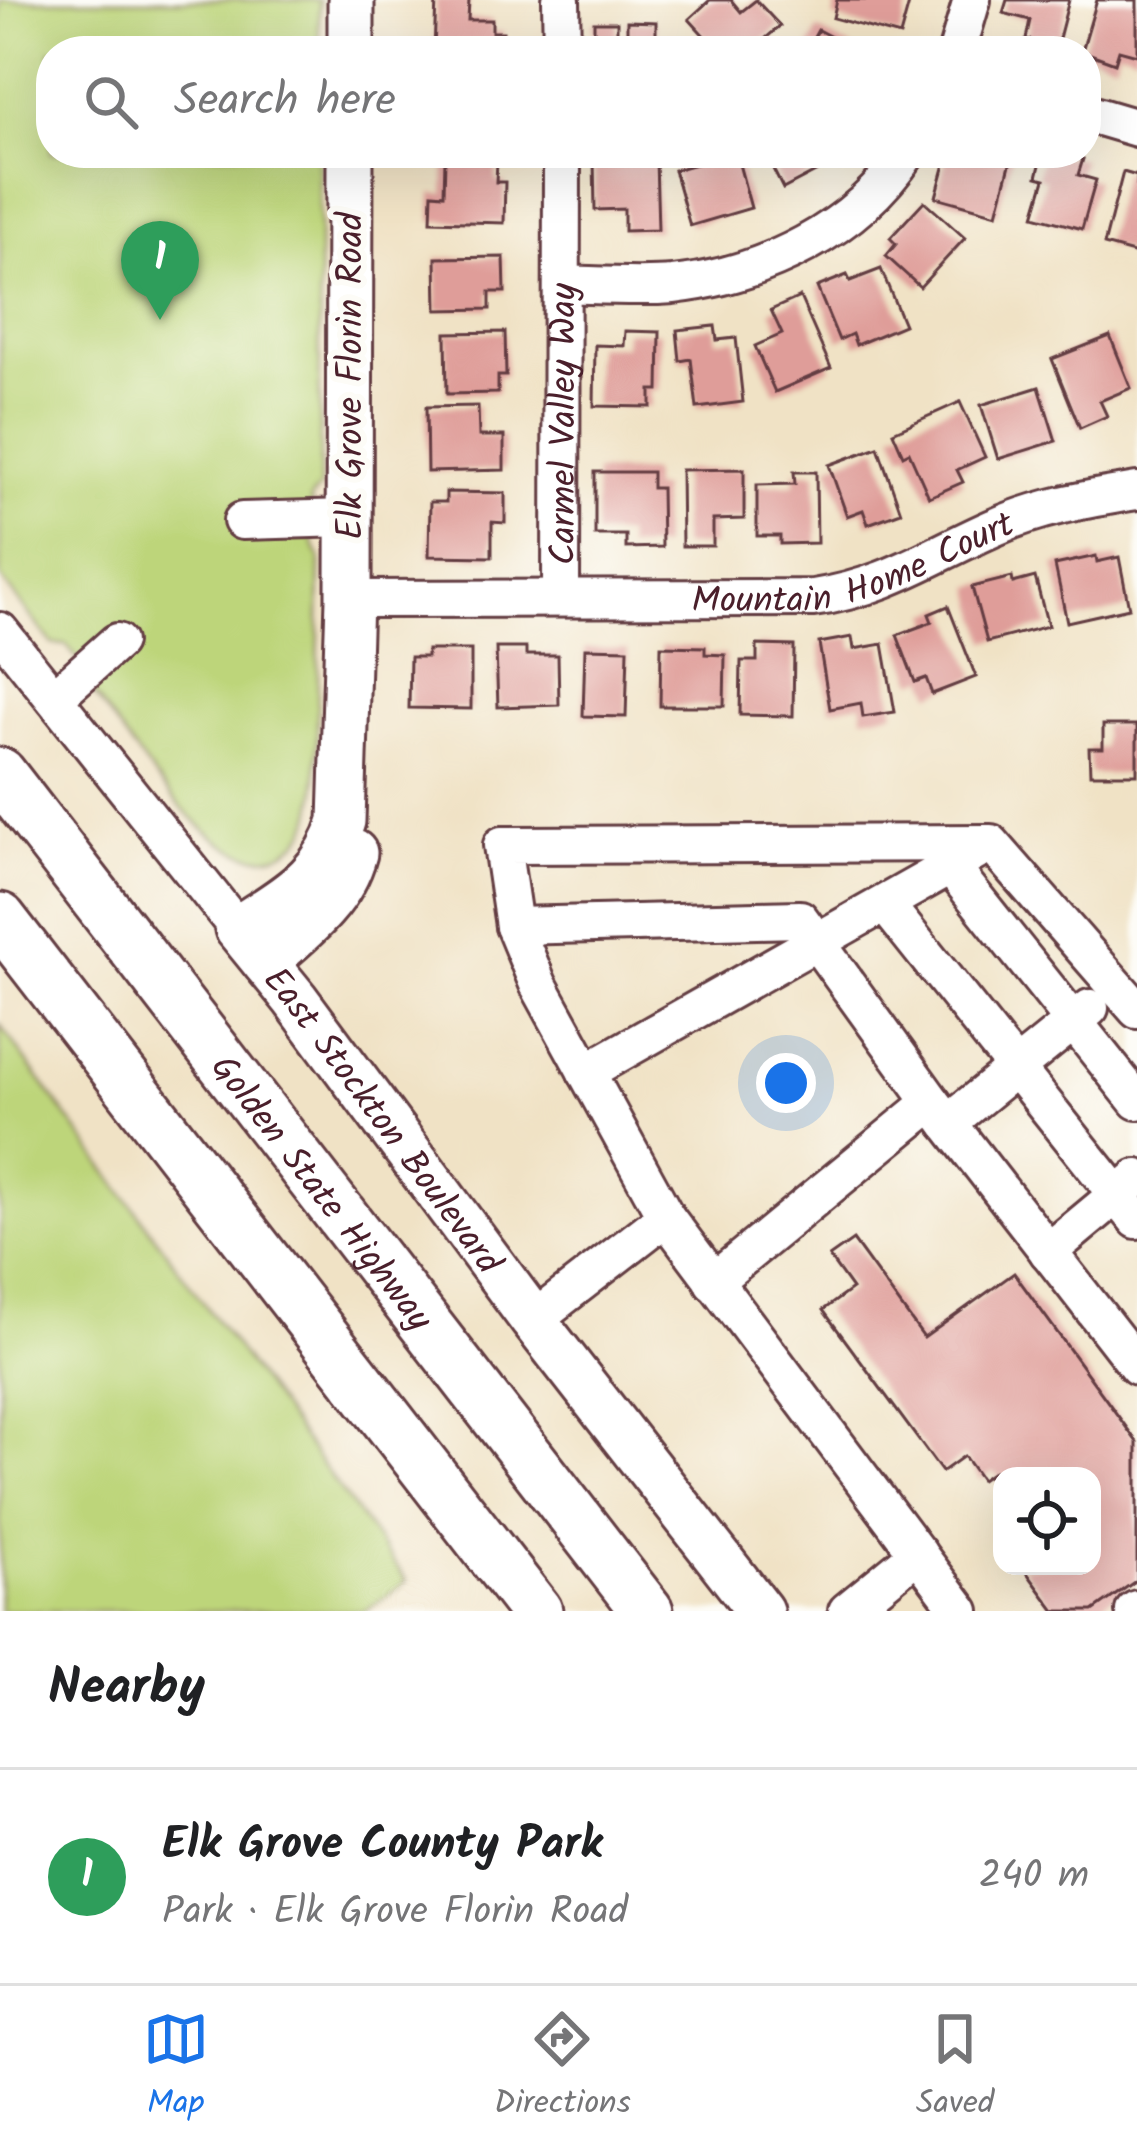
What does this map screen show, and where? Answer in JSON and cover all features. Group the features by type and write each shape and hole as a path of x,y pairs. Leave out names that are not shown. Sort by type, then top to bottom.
{"highway":[{"name":"Golden State Highway","path":"0,773 647,1611"},
{"path":"0,919 536,1611"}],"main road":[{"path":"350,36 351,0"},
{"name":"Elk Grove Florin Road","path":"252,945 288,895 333,852 342,821 349,599 350,168"},
{"name":"East Stockton Boulevard","path":"252,945 532,1321 760,1611"}],"street":[{"path":"562,0 562,36"},
{"path":"961,36 972,0"},
{"path":"1101,117 1137,128"},
{"path":"562,168 562,284"},
{"name":"Carmel Valley Way","path":"349,599 561,598 562,284 668,285 767,262 798,248 854,210 894,168"},
{"name":"Mountain Home Court","path":"561,598 783,600 844,594 903,574 1020,517 1082,499 1137,491"},
{"path":"242,521 348,518"},
{"name":"East Stockton Boulevard","path":"0,632 252,945"},
{"path":"54,698 117,642"},
{"path":"586,1072 991,843"},
{"path":"713,1282 940,1112 1015,1067 1073,1021 1126,998 991,843 502,845 514,926 538,984 666,1217 713,1282 962,1611"},
{"path":"950,866 1137,1101"},
{"path":"885,904 1015,1067 1130,1197 1048,1252"},
{"path":"514,926 800,920 940,1112 1137,1366"},
{"path":"532,1321 666,1217"},
{"path":"848,1611 918,1553"}],"green space":[{"path":"0,0 319,0 319,36 36,36 36,168 319,168 320,488 311,498 313,544 320,557 316,793 307,829 297,842 281,853 255,856 228,846 201,826 174,800 90,689 91,675 66,645 52,644 0,577"},
{"path":"0,1025 407,1581 365,1611 0,1611"}],"building":[{"path":"436,0 469,0 468,20 492,20 492,32 503,32 503,36 435,36"},
{"path":"710,0 731,0 741,12 756,0 780,26 768,36 704,36 689,19"},
{"path":"837,0 910,0 900,36 833,18"},
{"path":"1007,0 1069,0 1060,36 1027,36 1030,20 1003,13"},
{"path":"1097,0 1137,0 1137,55 1119,50 1115,63 1101,58 1101,36 1086,36"},
{"path":"627,21 656,22 656,36 627,36"},
{"path":"594,22 617,22 617,36 594,36"},
{"path":"445,168 497,168 496,182 505,182 504,223 431,221 432,193 444,194"},
{"path":"594,168 656,168 658,230 624,231 624,209 595,210"},
{"path":"740,168 751,208 690,226 674,170"},
{"path":"772,168 818,168 819,170 783,189"},
{"path":"944,168 1009,168 997,214 936,197"},
{"path":"1039,168 1080,168 1078,175 1096,180 1082,229 1034,216 1045,179 1037,177"},
{"path":"1123,172 1137,176 1137,254 1104,245"},
{"path":"924,201 965,238 920,287 886,256 896,244 890,238"},
{"path":"504,257 505,292 490,292 490,309 437,310 436,258"},
{"path":"881,269 904,325 856,345 852,334 839,340 817,287"},
{"path":"800,297 831,368 775,392 755,346 782,334 771,310"},
{"path":"715,326 717,340 736,338 743,402 697,408 691,359 680,361 677,330"},
{"path":"625,331 660,332 659,390 651,390 651,407 594,406 595,345 624,346"},
{"path":"505,332 506,376 498,376 498,393 447,394 446,333"},
{"path":"1110,336 1131,388 1100,401 1107,416 1080,428 1052,359"},
{"path":"1039,387 1056,441 998,459 981,405"},
{"path":"960,402 985,457 957,470 963,482 929,497 909,452 903,455 893,432"},
{"path":"478,406 479,436 504,436 504,470 427,472 426,407"},
{"path":"878,447 901,512 868,524 863,510 847,516 829,465"},
{"path":"744,469 744,519 713,520 713,546 682,546 681,470"},
{"path":"595,472 652,472 652,488 661,488 662,547 626,548 626,535 595,535"},
{"path":"794,472 816,472 817,543 780,544 780,536 757,536 757,485 795,484"},
{"path":"446,492 505,493 505,523 492,522 492,557 429,556 430,502 446,502"},
{"path":"1096,556 1097,562 1119,557 1129,608 1067,622 1055,565"},
{"path":"1012,577 1013,583 1035,577 1048,626 987,642 972,587"},
{"path":"948,606 976,677 932,694 926,678 915,682 897,635 932,622 929,614"},
{"path":"852,637 854,649 883,644 895,712 863,717 861,703 830,709 819,643"},
{"path":"757,645 794,646 793,716 740,715 741,661 757,661"},
{"path":"661,646 705,647 705,654 725,655 724,706 660,706"},
{"path":"496,648 558,655 559,705 498,707"},
{"path":"585,648 628,649 626,717 583,716"},
{"path":"427,650 471,650 471,709 409,708 410,657 427,657"},
{"path":"1103,725 1137,725 1137,774 1090,774 1089,748 1103,748"},
{"path":"853,1240 924,1338 1014,1273 1137,1442 1137,1580 1093,1611 1055,1611 1029,1575 1101,1575 1101,1467 993,1467 981,1480 964,1456 942,1472 823,1310 852,1289 829,1257"}],"place":[{"name":"Elk Grove County Park","path":"160,320"}]}
